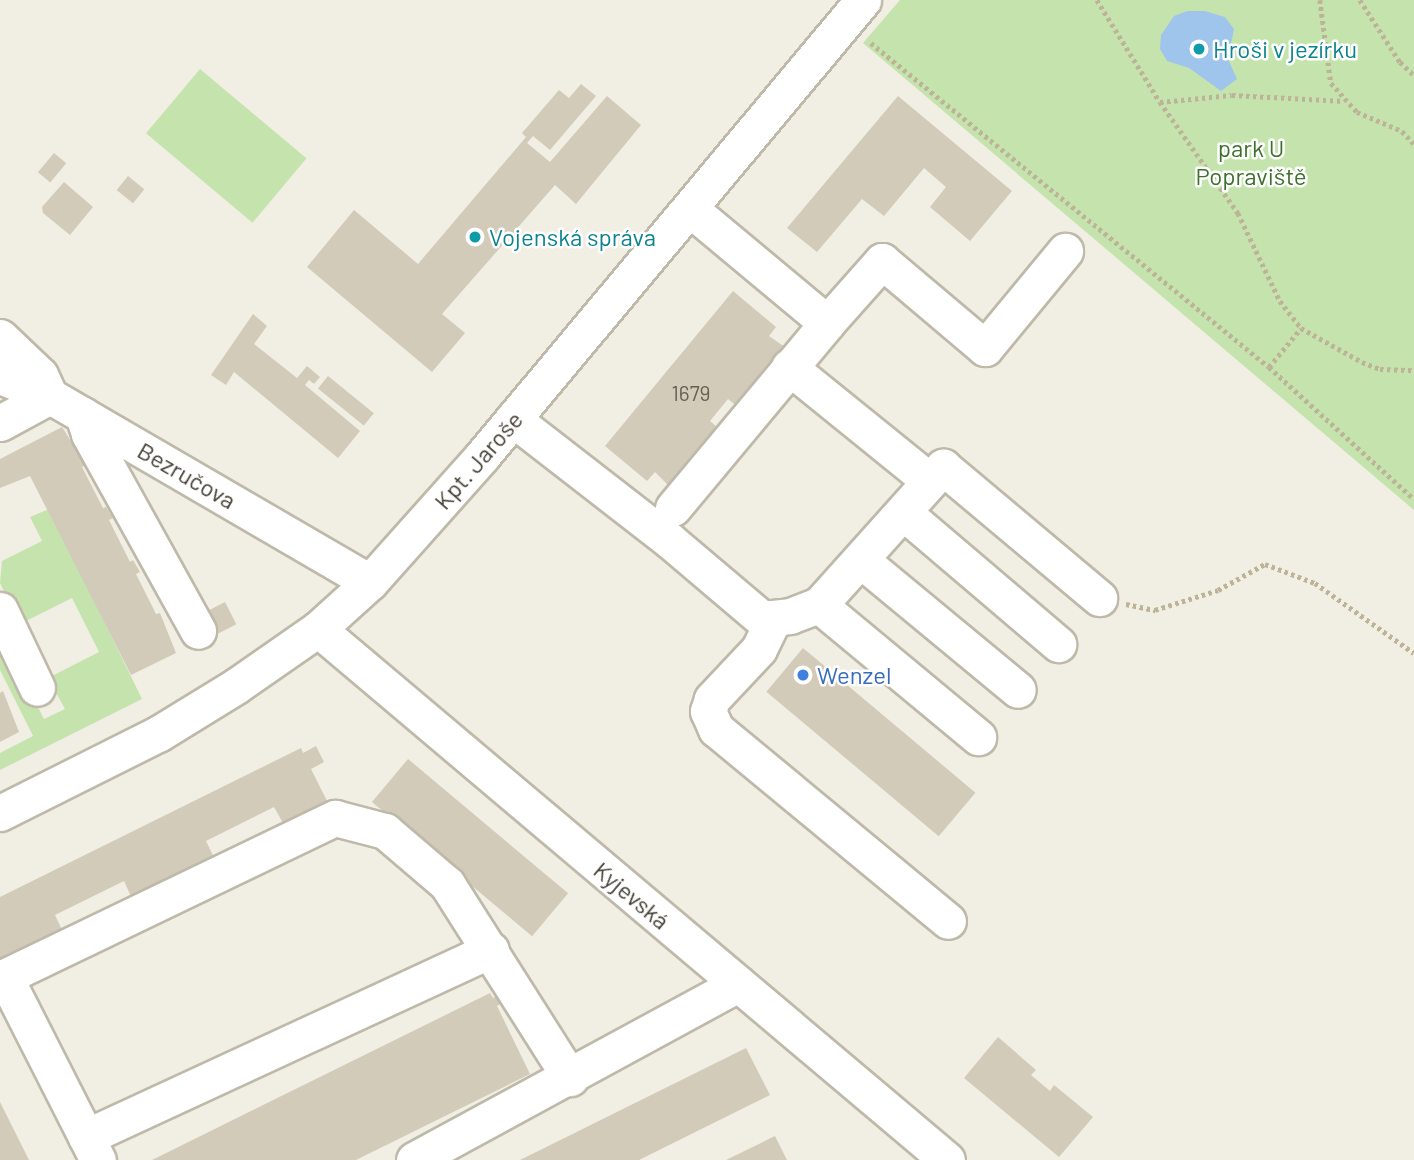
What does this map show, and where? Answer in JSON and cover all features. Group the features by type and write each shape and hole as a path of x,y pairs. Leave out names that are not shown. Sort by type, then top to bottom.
{"street":[{"name":"Kpt. Jaroše","path":"0,813 158,734 317,629 370,582 691,209 863,0"},
{"path":"691,209 827,323"},
{"path":"673,508 882,261 976,357 1065,251"},
{"path":"0,337 40,375 50,396 0,423"},
{"path":"789,368 930,481"},
{"name":"Bezručova","path":"0,376 50,396 370,582"},
{"path":"83,415 89,435 198,631"},
{"path":"513,419 669,540 762,619 819,605 862,561 943,467 1099,598"},
{"path":"903,512 1058,644"},
{"path":"862,561 1018,690"},
{"path":"819,605 978,737"},
{"path":"0,610 37,688"},
{"path":"774,618 759,649 712,699 708,711 716,729 948,921"},
{"name":"Kyjevská","path":"317,629 947,1160"},
{"path":"491,950 92,1148 2,978 335,818 385,831 447,884 491,950 570,1078"},
{"path":"414,1160 570,1078 737,984"}],"path":[{"path":"1097,0 1160,102 1238,213 1280,301 1301,328 1342,354 1371,366 1414,370"},
{"path":"1320,0 1329,77 1345,101 1357,111 1402,131 1414,144"},
{"path":"1360,0 1400,62 1414,75"},
{"path":"871,43 1269,367 1414,499"},
{"path":"1160,102 1232,96 1345,101"},
{"path":"1269,367 1301,328"},
{"path":"1099,598 1155,610 1219,590 1265,564 1315,583 1414,653"}],"green space":[{"name":"park U Popraviště","path":"900,0 1414,0 1414,510 863,43"},
{"path":"200,69 306,158 252,223 146,133"},
{"path":"49,509 142,699 0,770 0,753 33,736 0,670 0,633 44,719 65,709 48,678 99,652 72,598 20,624 0,583 2,561 42,541 30,517"}],"water":[{"path":"1187,11 1205,11 1225,17 1234,29 1228,59 1237,79 1221,91 1189,68 1167,61 1160,49 1161,35 1174,16"}],"building":[{"name":"Vojenská správa","path":"581,84 596,96 550,150 533,136 527,143 550,162 607,96 641,125 576,204 555,185 442,314 465,333 432,372 307,267 354,210 418,264 526,137 522,133 559,90 569,98"},
{"path":"898,96 1012,191 970,241 930,207 946,187 924,168 884,216 862,199 817,252 787,228"},
{"path":"54,153 66,163 50,182 38,172"},
{"path":"128,176 144,189 133,203 117,190"},
{"path":"64,182 93,207 70,235 43,213 42,207"},
{"path":"733,291 776,327 769,336 792,352 743,411 728,399 710,421 724,433 675,492 655,472 647,481 605,446"},
{"path":"253,314 267,326 254,344 297,378 307,366 320,377 314,384 309,380 305,385 360,431 338,458 234,372 226,385 211,375"},
{"path":"328,376 374,413 364,426 318,388"},
{"path":"62,427 86,465 82,467 103,508 106,507 113,518 109,520 130,562 133,560 140,572 136,574 156,614 160,613 176,653 131,675 30,476 0,488 0,459"},
{"path":"225,602 236,624 211,637 199,615"},
{"path":"803,648 975,793 939,836 766,692"},
{"path":"3,691 19,732 0,742 0,693"},
{"path":"316,746 324,762 311,769 327,801 283,823 274,807 206,841 216,862 134,903 124,881 55,915 63,932 0,961 0,897 301,748 303,753"},
{"path":"408,759 568,893 532,936 372,802"},
{"path":"490,993 493,998 499,995 503,1002 497,1006 530,1074 356,1160 152,1160"},
{"path":"998,1037 1036,1070 1031,1075 1050,1091 1054,1085 1093,1117 1059,1157 964,1078"},
{"path":"746,1048 770,1095 639,1160 520,1160"},
{"path":"0,1102 29,1160 0,1160"},
{"path":"775,1136 787,1160 726,1160"}],"place":[{"name":"Hroši v jezírku","path":"1199,49"},
{"name":"Vojenská správa","path":"475,237"},
{"name":"Wenzel","path":"803,675"}]}
